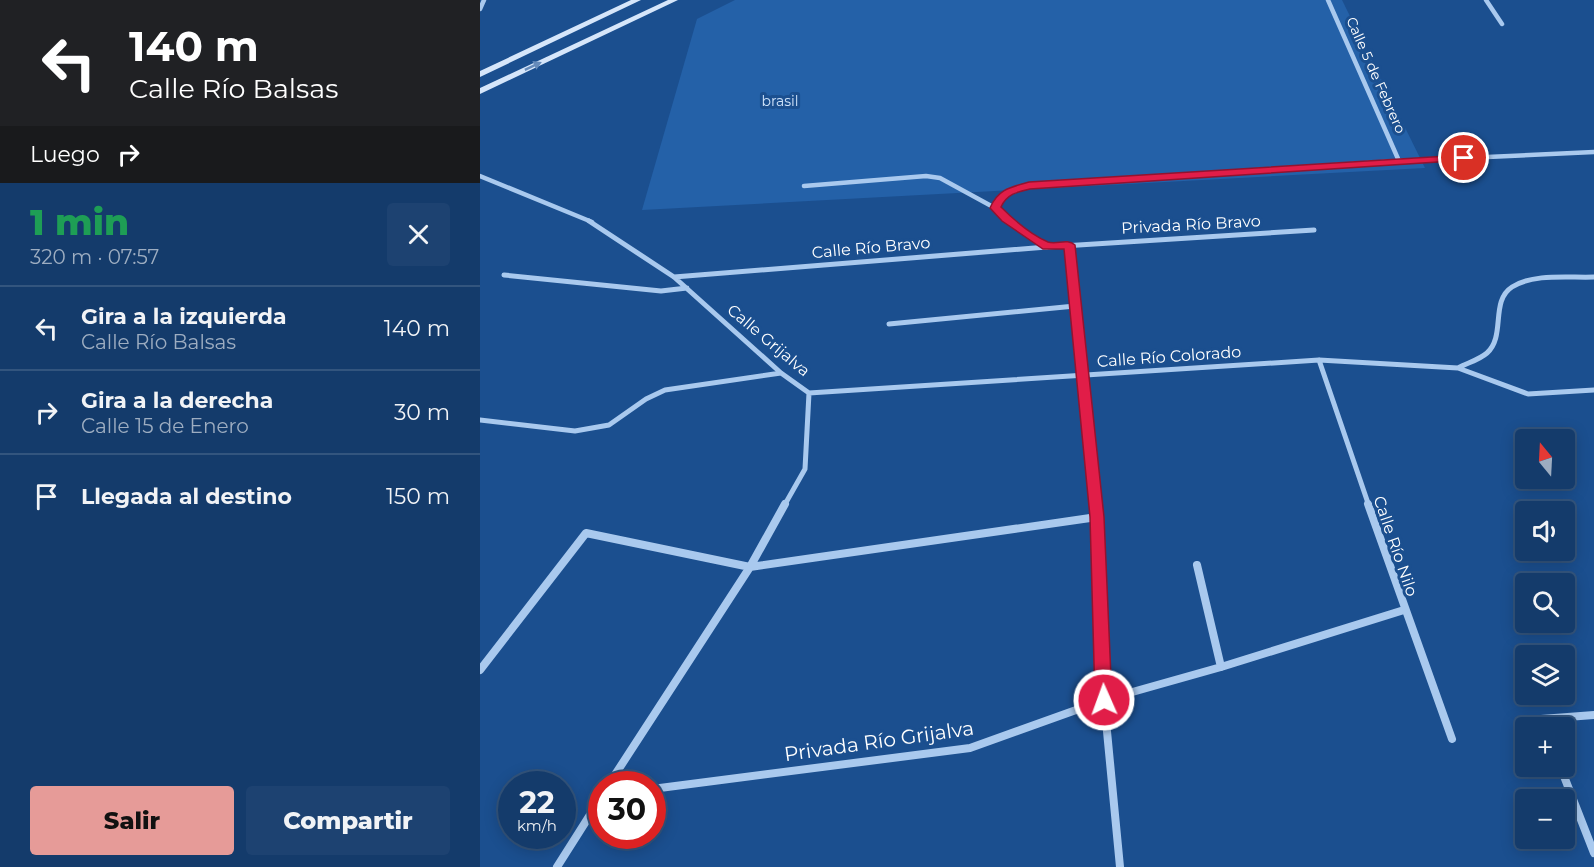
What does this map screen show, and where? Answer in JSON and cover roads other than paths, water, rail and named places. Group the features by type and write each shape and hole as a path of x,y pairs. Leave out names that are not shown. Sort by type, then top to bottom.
{"main road":[{"path":"480,74 637,0"},
{"path":"480,91 674,0"}],"street":[{"path":"480,9 484,0"},
{"name":"Calle 5 de Febrero","path":"1328,0 1399,161"},
{"path":"1486,0 1502,24"},
{"path":"995,208 1000,198 1008,191 1029,186 1399,161 1594,152"},
{"name":"Calle Grijalva","path":"480,176 594,223 674,277 781,373 809,393 805,469 750,567 617,771"},
{"path":"804,186 926,176 940,178 995,208 1047,246"},
{"name":"Privada Río Bravo","path":"1069,245 1314,230"},
{"path":"1069,245 1097,517 1104,700 1120,867"},
{"name":"Calle Río Bravo","path":"674,277 1069,245"},
{"path":"504,275 661,291 687,288"},
{"path":"1458,368 1486,353 1499,336 1500,301 1511,287 1533,280 1594,277"},
{"path":"889,324 1075,306"},
{"name":"Calle Río Colorado","path":"809,393 1319,360 1458,368"},
{"name":"Calle Río Nilo","path":"1319,360 1404,610 1452,739"},
{"path":"1458,368 1528,394 1594,390"},
{"path":"480,420 575,431 609,425 646,399 665,390 781,373"},
{"path":"480,670 586,533 750,567 1097,517"},
{"path":"1197,565 1221,667"},
{"name":"Privada Río Grijalva","path":"666,787 970,748 1104,700 1221,667 1404,610"},
{"path":"1559,717 1594,715"},
{"path":"1564,777 1594,853"},
{"path":"557,867 588,818"}],"park label":[{"name":"brasil","path":"780,101"}]}
